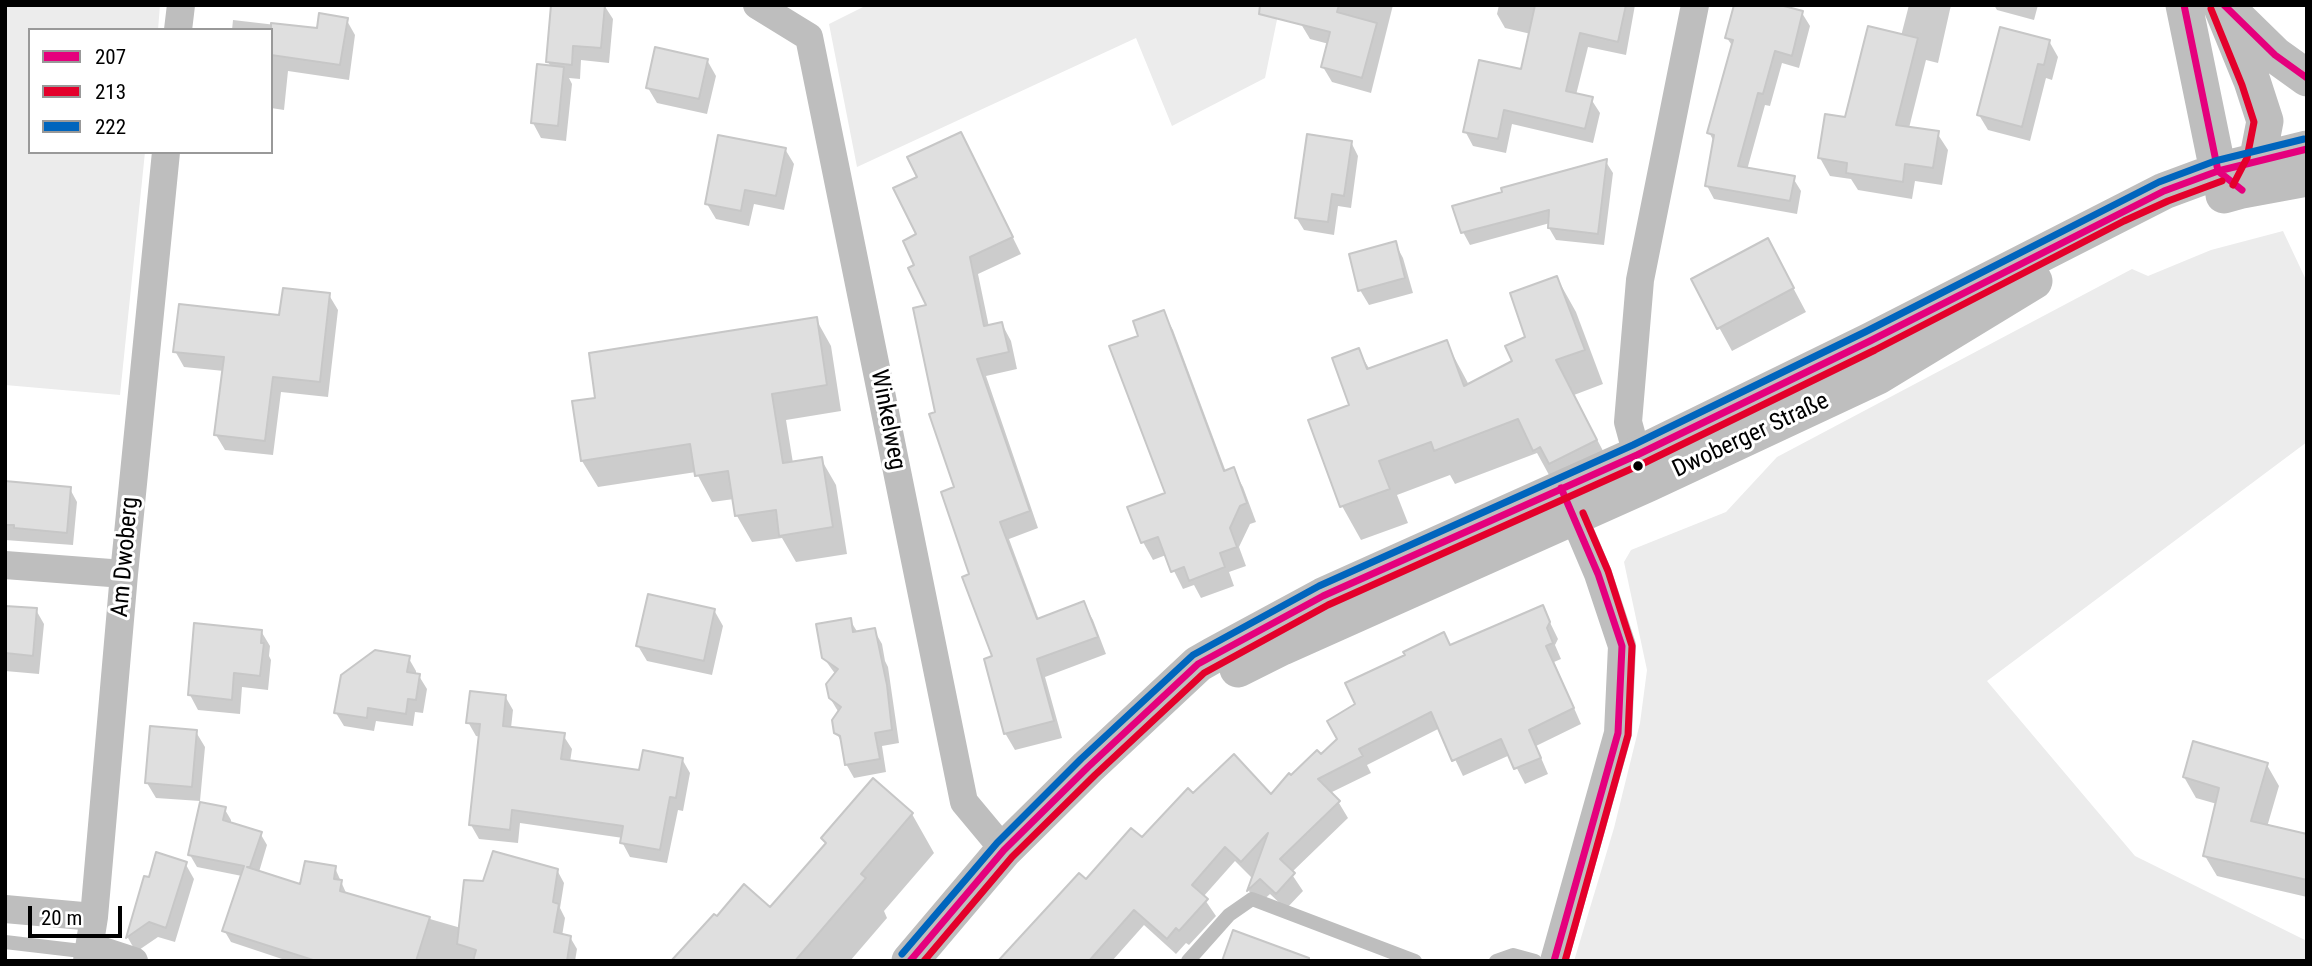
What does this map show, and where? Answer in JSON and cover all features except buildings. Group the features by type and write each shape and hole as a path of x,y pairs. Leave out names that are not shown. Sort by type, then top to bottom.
{"street":[{"path":"178,28 181,5"},
{"name":"Winkelweg","path":"757,5 809,37 964,802 1004,850"},
{"path":"1643,469 1628,422 1640,280 1695,5"},
{"path":"2185,5 2239,174"},
{"path":"2222,5 2252,80 2264,121 2239,174"},
{"path":"2222,5 2275,55 2307,78"},
{"name":"Dwoberger Straße","path":"910,961 1004,850 1088,767 1205,660 1323,596 1567,503 1643,469 1878,376 2042,277 2174,212 2239,174 2307,149"},
{"name":"Am Dwoberg","path":"89,953 166,154"},
{"name":"Dwoberger Straße","path":"2239,174 2307,178"},
{"path":"1554,961 1618,733 1622,646 1598,574 1567,503"},
{"path":"5,565 124,574"},
{"path":"5,909 94,917"},
{"path":"89,953 134,961"}],"lane":[{"path":"1188,961 1229,915 1252,899 1415,961"},
{"path":"5,942 89,953"},
{"path":"1496,961 1513,955 1535,961"}],"shaded area":[{"path":"5,5 160,5 158,28 28,28 28,154 145,154 120,395 5,385"},
{"path":"867,5 1280,5 1265,78 1172,126 1136,38 857,167 829,24"},
{"path":"2283,231 2307,282 2307,442 1987,681 2135,856 2307,941 2307,961 1574,961 1614,828 1640,723 1647,670 1624,562 1631,550 1726,512 1777,457 2132,269 2148,276 2211,250"}],"transit line":[{"name":"207","path":"2184,5 2218,171 2242,190"},
{"name":"207","path":"2224,5 2275,55 2307,78"},
{"name":"213","path":"2211,9 2254,122 2247,158 2233,185"},
{"name":"222","path":"902,954 997,843 1081,759 1193,655 1319,586 1633,445 1865,332 2159,182 2215,161 2304,139"},
{"name":"207","path":"910,961 1004,850 1198,664 1323,596 1637,455 1870,341 2164,191 2218,171 2307,149"},
{"name":"213","path":"924,961 1012,857 1204,673 1328,605 1642,464 1875,350 2124,221 2222,181"},
{"name":"207","path":"1554,961 1618,733 1622,646 1598,574 1561,488"},
{"name":"213","path":"1565,961 1628,735 1632,646 1608,571 1583,513"}]}
